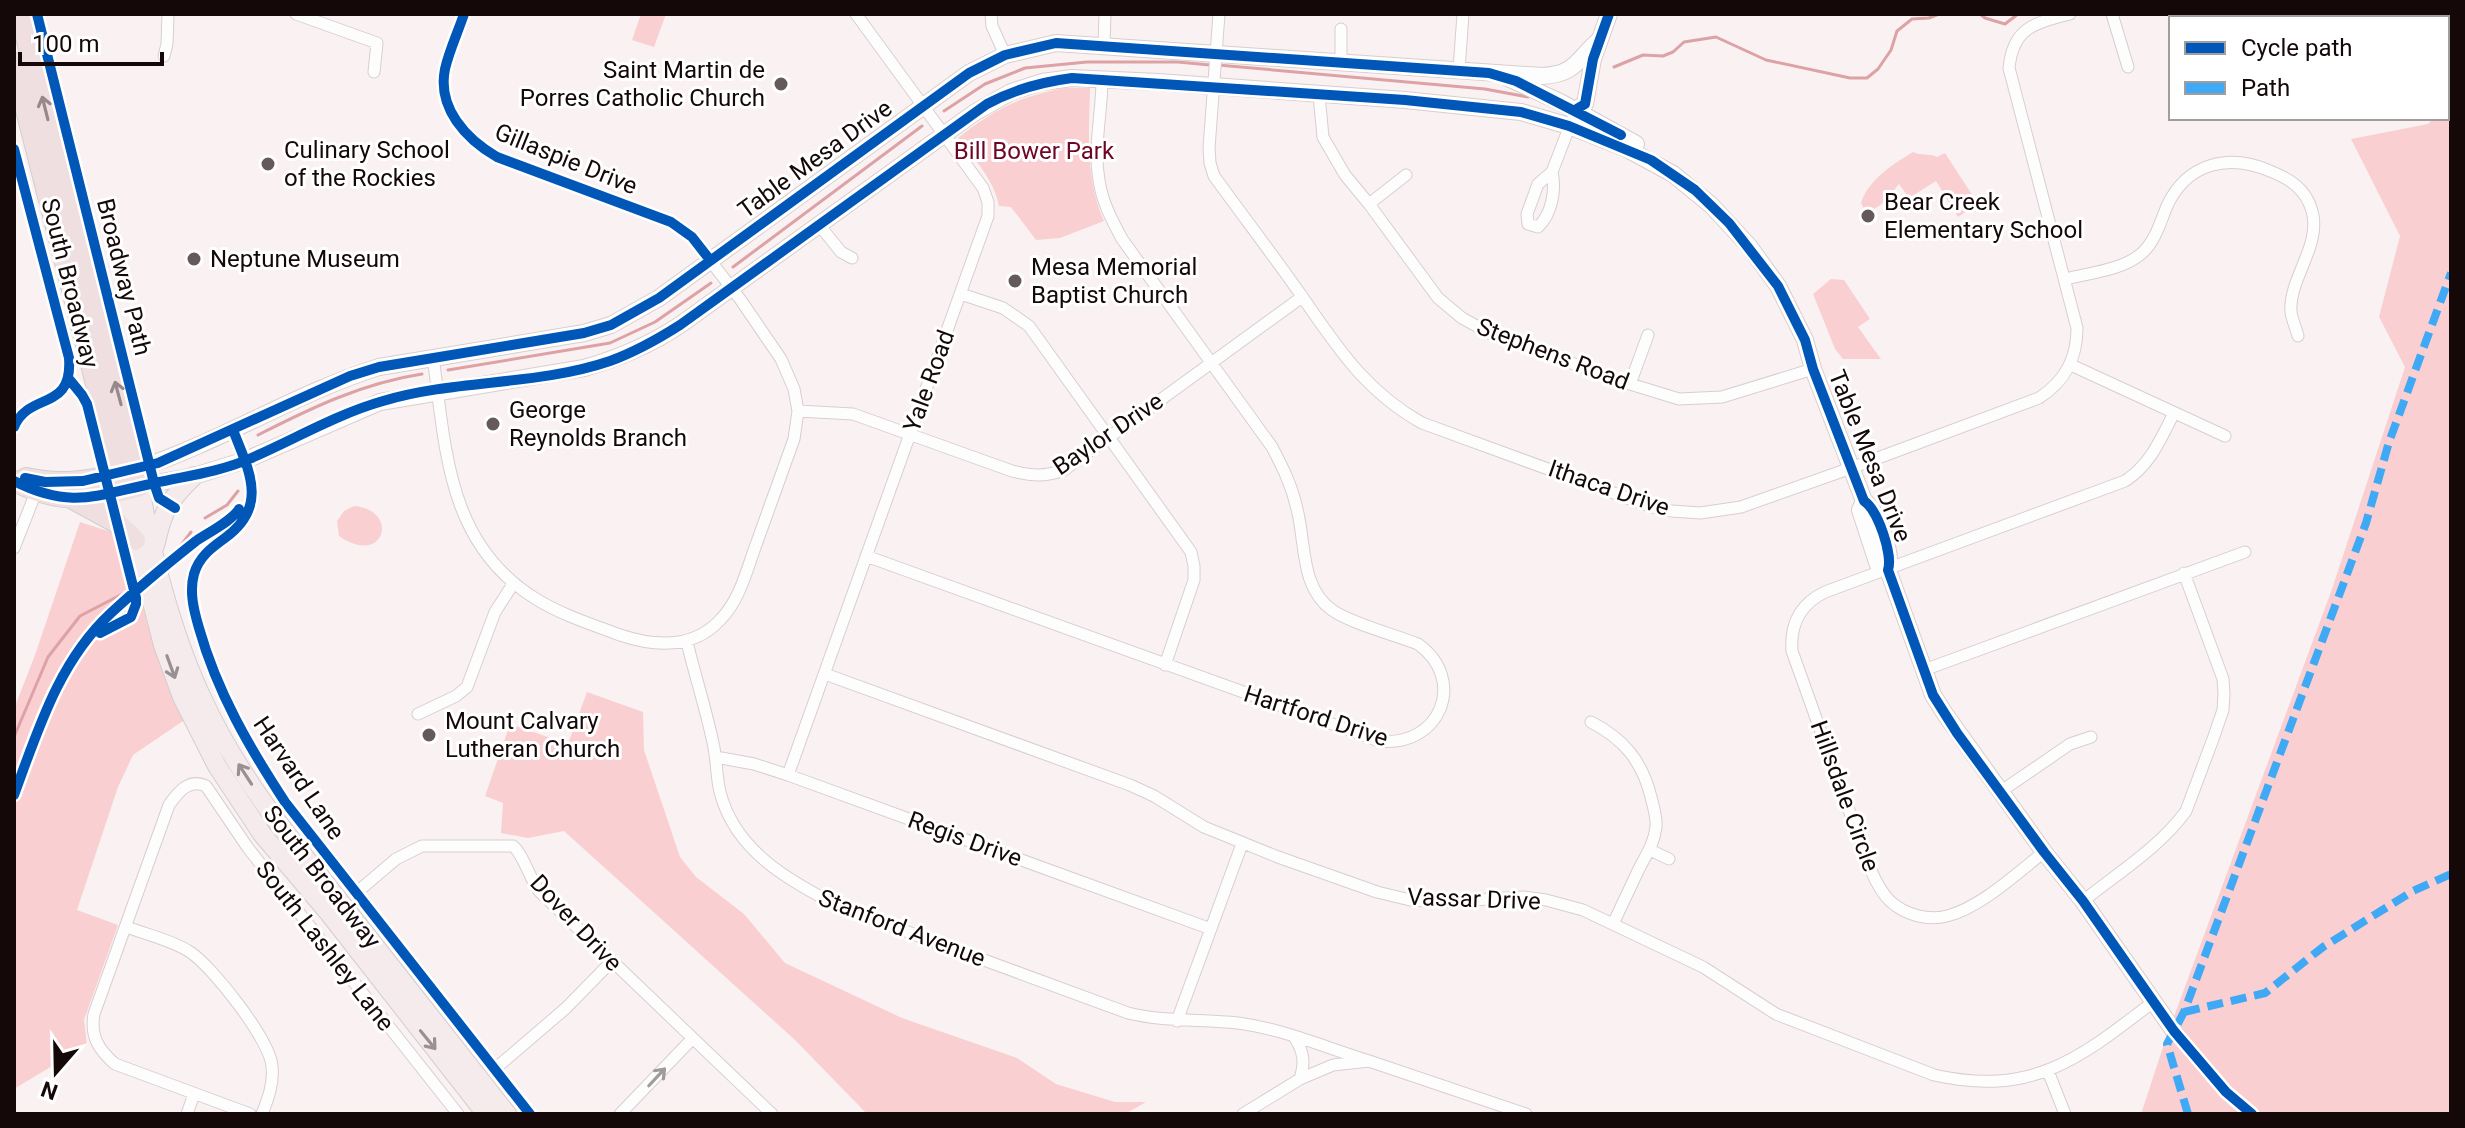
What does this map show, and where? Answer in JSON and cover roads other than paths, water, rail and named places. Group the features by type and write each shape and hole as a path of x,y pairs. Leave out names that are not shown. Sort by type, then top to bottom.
{"highway":[{"name":"South Broadway","path":"20,14 130,480"},
{"name":"South Broadway","path":"16,77 130,480"},
{"name":"Table Mesa Drive","path":"14,479 67,483 130,480"},
{"name":"Table Mesa Drive","path":"14,479 36,492 73,499 130,480"},
{"path":"73,499 117,523 145,544"}],"main road":[{"path":"145,544 168,504 194,476"},
{"name":"South Broadway","path":"130,480 167,657 196,727 217,766 262,834 328,912 486,1114"},
{"name":"South Broadway","path":"145,544 163,584 203,701 240,766 307,860 507,1114"}],"street":[{"path":"164,56 168,14"},
{"path":"296,14 377,43 374,72"},
{"name":"Gillaspie Drive","path":"464,14 445,70 444,83 447,102 463,132 479,147 497,157 671,222 692,237 786,368 794,389 798,411 794,439 737,597 720,621 687,642"},
{"name":"Yale Road","path":"788,775 988,216 988,202 983,188 856,14"},
{"path":"991,14 992,26 1005,55"},
{"path":"1104,45 1105,14"},
{"name":"Ithaca Drive","path":"1219,14 1209,148 1214,176 1350,363 1379,394 1422,423 1652,507 1686,512 1720,511 1741,507 2039,398 2061,380 2071,365"},
{"path":"1459,70 1463,14"},
{"path":"2070,14 2037,22 2018,38 2010,56 2009,68 2077,328 2077,345 2071,365 2225,436"},
{"path":"2112,14 2128,67"},
{"path":"1552,172 1572,118 1585,104 1605,15"},
{"path":"1341,29 1341,62"},
{"name":"Table Mesa Drive","path":"130,480 158,463 350,376 379,367 584,333 611,325 659,298 922,105 969,73 1005,55 1056,43 1104,45 1216,58 1341,62 1542,76 1561,73 1575,66 1599,40"},
{"name":"Table Mesa Drive","path":"1489,73 1516,81 1572,118 1651,160 1703,198 1749,246 1785,299 1805,340 1813,369 1864,501 1873,507 1891,560 1888,570 1933,695 2174,1031"},
{"name":"Table Mesa Drive","path":"130,480 194,476 246,460 380,402 609,361 661,338 987,104 1042,82 1072,78 1213,82 1319,95 1480,106 1572,118"},
{"name":"Hartford Drive","path":"866,556 1379,741 1394,743 1409,740 1434,722 1441,708 1445,692 1440,670 1427,651 1418,644 1336,613 1315,593 1309,582 1298,512 1289,479 1262,432 1129,250 1106,208 1096,154 1102,80"},
{"name":"Stephens Road","path":"1319,95 1323,137 1345,175 1438,298 1462,318 1491,334 1679,399 1722,397 1813,369"},
{"path":"14,149 69,358 69,379 60,393 21,414 14,427"},
{"path":"2066,279 2126,263 2139,256 2149,247 2178,189 2190,176 2206,167 2241,161 2291,180 2308,199 2314,214 2309,249 2295,288 2291,311 2298,336"},
{"path":"1369,204 1406,175"},
{"path":"820,226 841,252 852,258"},
{"path":"961,294 1003,308 1029,326 1185,542 1194,566 1194,580 1165,665"},
{"name":"Baylor Drive","path":"798,411 853,414 1012,471 1035,477 1050,475 1064,470 1302,297"},
{"path":"1630,384 1648,335"},
{"path":"433,357 451,482 460,510 471,533 513,584 568,616 637,641 662,644 687,642"},
{"path":"1888,570 2125,481 2139,472 2151,458 2174,413"},
{"name":"Harvard Lane","path":"233,430 253,486 249,508 234,531 202,556 192,584 194,609 212,669 231,712 285,802 530,1114"},
{"path":"14,548 36,492"},
{"path":"1924,670 2245,552"},
{"name":"Hillsdale Circle","path":"1888,570 1815,597 1799,615 1791,637 1792,651 1880,890 1904,911 1919,917 1947,916 1965,910 2044,852"},
{"path":"2083,901 2164,837 2186,811 2223,710 2223,679 2184,573"},
{"path":"418,714 456,696 467,687 495,612 513,584"},
{"name":"Stanford Avenue","path":"687,642 716,757 720,792 737,831 754,853 806,890 840,907 1128,1013 1152,1019 1240,1024 1270,1029 1526,1114"},
{"name":"Vassar Drive","path":"825,674 1130,785 1204,827 1242,844 1377,892 1410,900 1441,902 1523,897 1583,910 1703,967 1776,1014 1934,1075 1960,1081 2026,1079 2091,1048 2153,1002"},
{"path":"1591,722 1613,735 1638,761 1655,812 1656,827 1650,850 1613,924"},
{"path":"2000,792 2070,744 2091,737"},
{"name":"Regis Drive","path":"716,757 754,764 788,775 1211,929"},
{"name":"South Lashley Lane","path":"127,927 169,805 191,783 199,782 206,786 248,848 458,1114"},
{"path":"1177,1021 1242,844"},
{"name":"Dover Drive","path":"356,893 396,859 422,846 513,846 519,851 528,876 539,891 770,1113"},
{"path":"1650,850 1669,859"},
{"path":"250,1114 115,1064 98,1048 93,1036 94,1014 127,927 187,950 201,960 258,1030 273,1065 271,1091 262,1114"},
{"path":"496,1068 566,1008 611,962"},
{"path":"2174,1031 2226,1092 2252,1114"},
{"path":"1295,1038 1303,1052 1300,1079"},
{"path":"620,1114 692,1039"},
{"path":"1243,1114 1300,1079 1333,1065 1369,1061"},
{"path":"2048,1071 2065,1114"},
{"path":"187,1114 194,1094"}],"waterway":[{"path":"1614,67 1643,55 1663,56 1684,42 1716,37 1766,60 1850,78 1867,78 1878,69 1891,50 1897,31 1912,19 1939,14"},
{"path":"1980,14 2005,24 2018,14"},
{"path":"944,111 985,84 1025,68 1087,62 1210,65"},
{"path":"1218,65 1485,89 1528,97"},
{"path":"733,267 922,126"},
{"path":"448,370 610,343 655,322 711,283"},
{"path":"258,435 358,390 422,374"},
{"path":"205,518 227,505 238,491"},
{"path":"176,552 191,532"},
{"path":"14,737 48,657 80,616 130,590"}],"place":[{"name":"Saint Martin de Porres Catholic Church","path":"781,84"},
{"name":"Culinary School of the Rockies","path":"268,164"},
{"name":"Bear Creek Elementary School","path":"1868,216"},
{"name":"Neptune Museum","path":"194,259"},
{"name":"Mesa Memorial Baptist Church","path":"1015,281"},
{"name":"George Reynolds Branch","path":"493,424"},
{"name":"Mount Calvary Lutheran Church","path":"429,735"}],"park label":[{"name":"Bill Bower Park","path":"1034,151"}]}
